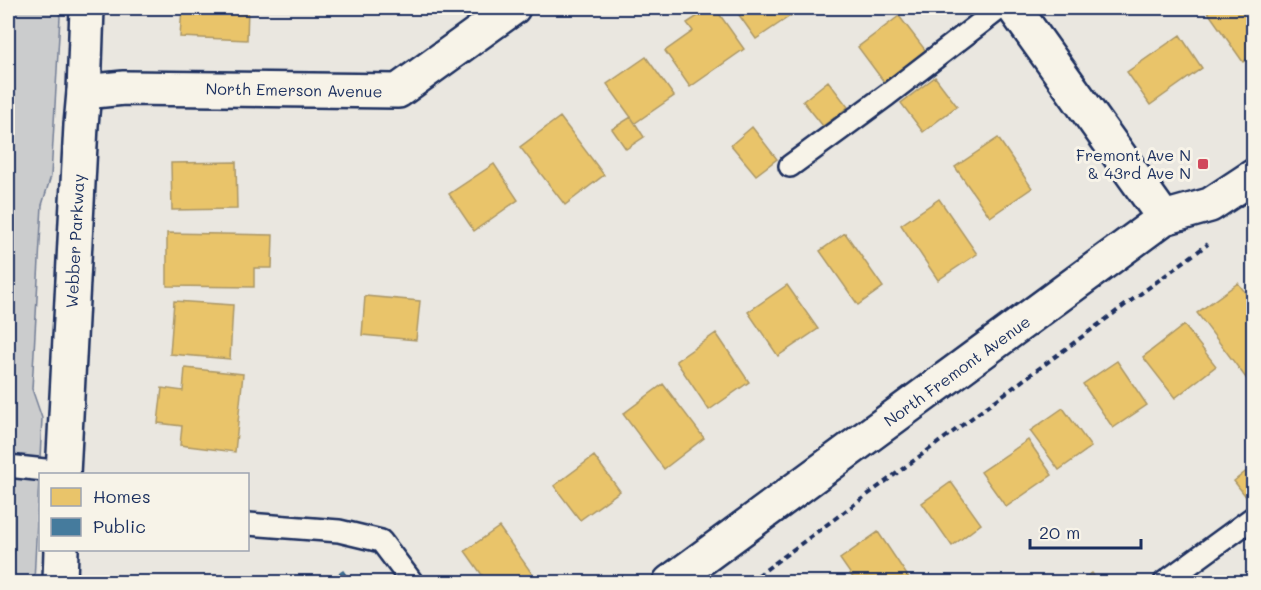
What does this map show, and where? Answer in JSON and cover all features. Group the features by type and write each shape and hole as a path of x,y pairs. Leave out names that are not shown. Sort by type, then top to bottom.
{"street":[{"name":"Webber Parkway","path":"63,473 87,8"},
{"name":"North Emerson Avenue","path":"84,92 124,88 398,91 513,8"},
{"path":"1014,8 1164,219"},
{"name":"North Fremont Avenue","path":"670,582 1164,219 1210,205 1250,185"},
{"path":"60,582 61,551"}],"lane":[{"path":"790,166 1000,8"},
{"path":"8,466 63,473"},
{"path":"1165,582 1254,517"},
{"path":"249,524 339,531 381,542 412,582"}],"path":[{"path":"8,8 8,19"},
{"path":"748,582 1216,238"}],"shaded area":[{"path":"8,8 58,8 60,17 51,176 42,205 32,389 42,418 34,582 8,582"}],"building: Homes":[{"path":"182,8 248,8 247,40 180,37"},
{"path":"710,8 715,8 744,49 690,87 665,51 693,31 687,23"},
{"path":"734,8 802,8 756,39"},
{"path":"1205,8 1254,8 1254,55 1243,62"},
{"path":"899,16 926,51 884,82 858,47"},
{"path":"1180,35 1202,68 1150,105 1127,72"},
{"path":"646,57 674,96 635,123 607,84"},
{"path":"935,77 957,106 923,132 901,103"},
{"path":"828,81 848,107 823,126 803,101"},
{"path":"560,117 604,175 565,205 520,147"},
{"path":"631,117 644,137 626,149 612,129"},
{"path":"752,127 777,159 756,175 731,145"},
{"path":"998,138 1032,188 990,217 955,167"},
{"path":"236,162 237,209 172,210 171,163"},
{"path":"494,164 518,200 474,231 449,194"},
{"path":"939,199 977,254 938,280 901,225"},
{"path":"167,233 273,235 272,268 254,268 254,287 167,286"},
{"path":"845,233 883,287 858,305 820,251"},
{"path":"1238,283 1254,304 1254,378 1249,382 1197,313"},
{"path":"787,285 818,329 778,356 748,312"},
{"path":"365,296 420,301 416,340 362,335"},
{"path":"174,301 233,305 230,359 170,354"},
{"path":"1184,325 1216,366 1175,398 1143,357"},
{"path":"716,333 749,382 709,410 676,361"},
{"path":"1117,361 1147,405 1113,428 1083,384"},
{"path":"185,368 243,374 235,452 180,445 182,426 158,423 162,388 183,391"},
{"path":"663,384 704,438 664,469 623,414"},
{"path":"1063,408 1091,447 1059,470 1030,431"},
{"path":"1028,440 1052,475 1006,507 981,472"},
{"path":"594,456 620,491 580,520 554,486"},
{"path":"1254,465 1254,501 1251,503 1234,481"},
{"path":"951,482 981,524 952,546 922,503"},
{"path":"499,527 533,575 523,582 487,582 465,551"},
{"path":"878,532 911,581 856,582 840,559"},
{"path":"1092,573 1098,582 1078,582"}],"building: Public":[{"path":"343,571 351,582 327,582"}],"place":[{"name":"Fremont Ave N & 43rd Ave N","path":"1203,164"}]}
